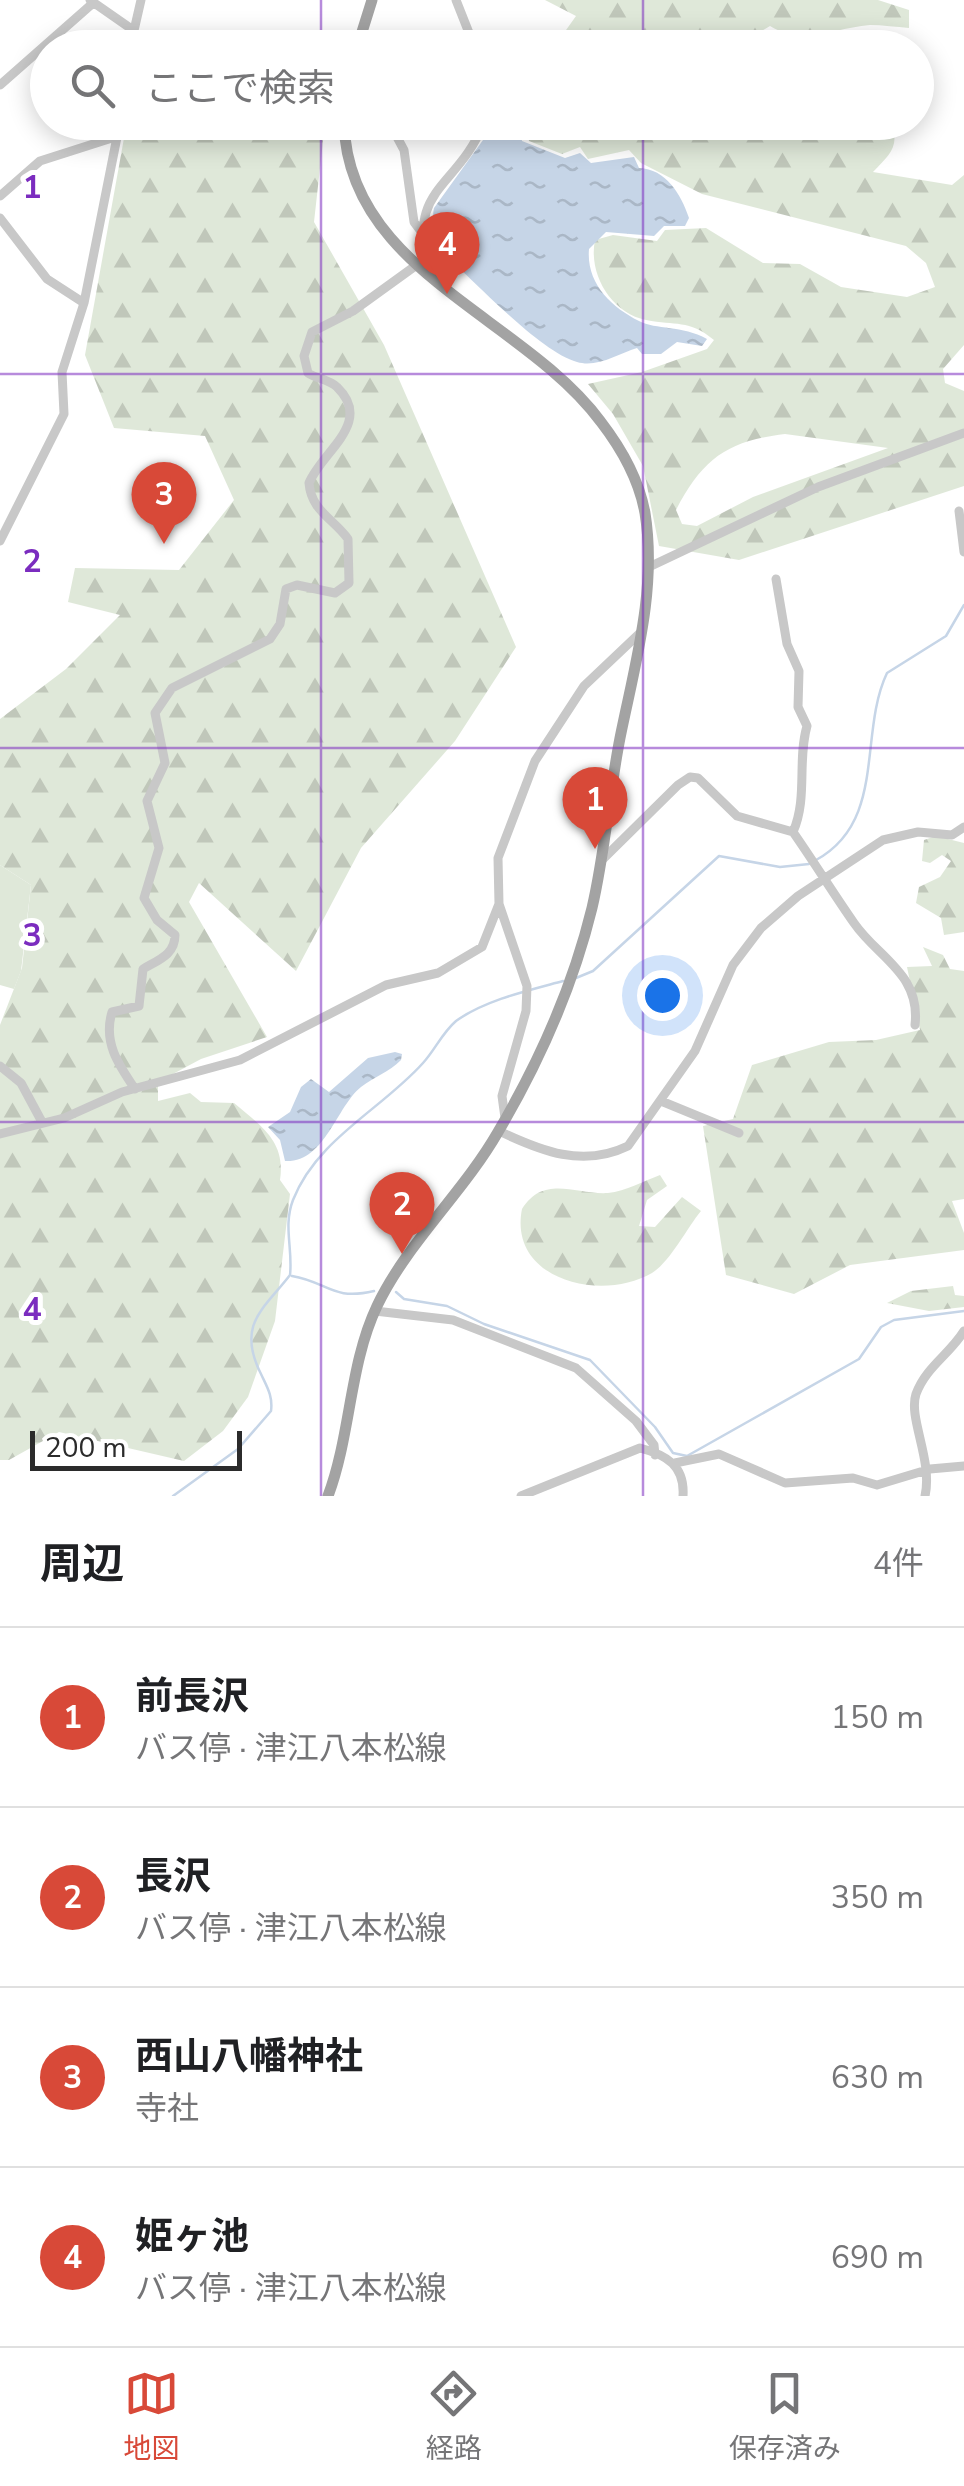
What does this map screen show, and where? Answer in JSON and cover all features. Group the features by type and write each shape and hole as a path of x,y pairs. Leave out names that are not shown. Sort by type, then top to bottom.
{"main road":[{"path":"363,30 372,0"},
{"path":"328,1496 375,1310 499,1131 544,1043 572,972 592,908 650,567 644,509 631,470 595,414 564,383 418,264 376,221 354,184 347,140"}],"street":[{"path":"61,30 92,2 133,30 141,0"},
{"path":"456,0 468,30"},
{"path":"0,86 30,59"},
{"path":"0,196 40,162 106,140"},
{"path":"0,541 64,414 62,372 84,303 117,140"},
{"path":"399,140 404,150 414,222 420,230 430,274"},
{"path":"420,230 424,210 472,140"},
{"path":"0,218 47,278 84,303"},
{"path":"136,1089 113,1051 108,1025 112,1012 139,1006 143,969 170,954 175,944 175,936 157,920 144,898 159,848 147,802 165,763 154,713 172,688 270,639 284,613 283,596 292,585 336,593 349,582 348,539 323,516 309,483 348,432 351,419 336,387 308,373 306,343 312,332 352,311 418,264"},
{"path":"650,567 818,487 964,434"},
{"path":"959,511 964,552"},
{"path":"776,580 788,644 799,672 798,707 807,726 799,754 802,814 794,832"},
{"path":"505,1118 502,1096 522,1028 526,986 499,904 498,858 535,761 584,686 642,631"},
{"path":"599,862 690,777 705,782 736,816 794,832 855,925 902,970 916,1010 916,1025"},
{"path":"499,1131 544,1153 606,1155 634,1142 695,1050 748,943 776,913 882,840 918,832 952,834 964,827"},
{"path":"0,1134 75,1114 136,1089 251,1056 386,985 438,973 482,947 499,904"},
{"path":"0,1066 21,1083 42,1122"},
{"path":"661,1102 738,1134"},
{"path":"375,1310 452,1320 576,1368 643,1428 655,1454"},
{"path":"925,1496 930,1469 915,1396 931,1366 947,1356 964,1331"},
{"path":"521,1496 640,1448 675,1463 684,1478 683,1496"},
{"path":"675,1463 719,1454 785,1483 853,1478 877,1485 930,1469 964,1466"}],"green space":[{"path":"545,0 878,0 909,10 909,28 870,25 842,30 779,30 770,26 763,30 566,30 576,16"},
{"path":"124,140 323,140 314,222 384,345 516,647 455,741 361,848 296,971 199,883 189,902 267,1037 201,1059 158,1082 158,1101 190,1093 201,1102 234,1103 269,1135 279,1155 280,1180 290,1194 275,1321 248,1397 223,1431 184,1461 59,1432 9,1460 0,1460 0,1025 22,968 31,885 0,865 0,719 66,669 120,615 68,602 75,568 179,570 234,500 205,436 114,428 85,355"},
{"path":"529,140 895,140 888,156 873,172 952,185 964,175 964,345 943,369 945,383 964,391 964,486 739,560 659,546 643,466 613,414 588,384 642,372 707,349 714,340 689,326 646,320 622,309 599,278 595,240 613,235 657,241 665,230 706,228 763,263 800,264 841,287 907,297 935,287 926,263 906,246 702,194 641,163 629,150 588,159 580,147 562,154","holes":["785,434 888,448 753,497 697,526 682,524 676,510 696,477 719,455 765,437"]},
{"path":"936,836 964,843 964,932 944,935 941,918 916,903 919,887 940,877 951,861 942,855 930,863 922,861 924,840"},
{"path":"0,865 31,885 21,971 14,989 0,985"},
{"path":"923,947 943,955 950,969 964,971 964,1199 952,1201 964,1233 964,1250 850,1265 794,1294 726,1275 703,1126 733,1119 752,1065 829,1042 876,1040 920,1030 907,967 932,966"},
{"path":"660,1175 667,1186 647,1200 639,1226 655,1227 682,1197 701,1211 672,1253 652,1273 608,1286 584,1284 543,1268 529,1253 521,1233 522,1209 540,1192 561,1189 608,1193"},
{"path":"953,1286 955,1295 964,1296 964,1307 929,1311 887,1303 911,1291"}],"water":[{"path":"483,140 522,140 565,158 580,153 591,163 634,157 639,168 657,173 671,184 689,218 685,226 664,226 654,236 606,232 589,249 596,283 619,309 646,324 707,339 702,346 677,342 661,354 642,354 637,348 600,362 577,362 564,357 533,336 461,270 445,274 434,208"},
{"path":"402,1054 401,1060 352,1096 320,1144 299,1159 285,1161 280,1140 268,1127 290,1112 301,1087 311,1079 329,1092 368,1058"}],"waterway":[{"path":"816,860 838,843 853,823 862,800 874,722 887,673 946,636 964,605"},
{"path":"576,978 593,971 719,856 780,867 809,864"},
{"path":"173,1496 238,1449 271,1411 269,1392 254,1357 252,1330 263,1308 290,1275 290,1210 304,1178 318,1159 407,1080 456,1021 494,1001 563,981"},
{"path":"292,1276 349,1294 374,1291"},
{"path":"396,1292 404,1299 447,1306 484,1324 590,1360 655,1427 673,1453 687,1456 859,1359 881,1327 894,1320 964,1311"}],"place":[{"name":"姫ヶ池","path":"447,294"},
{"name":"西山八幡神社","path":"164,544"},
{"name":"前長沢","path":"595,849"},
{"name":"長沢","path":"402,1254"}]}
